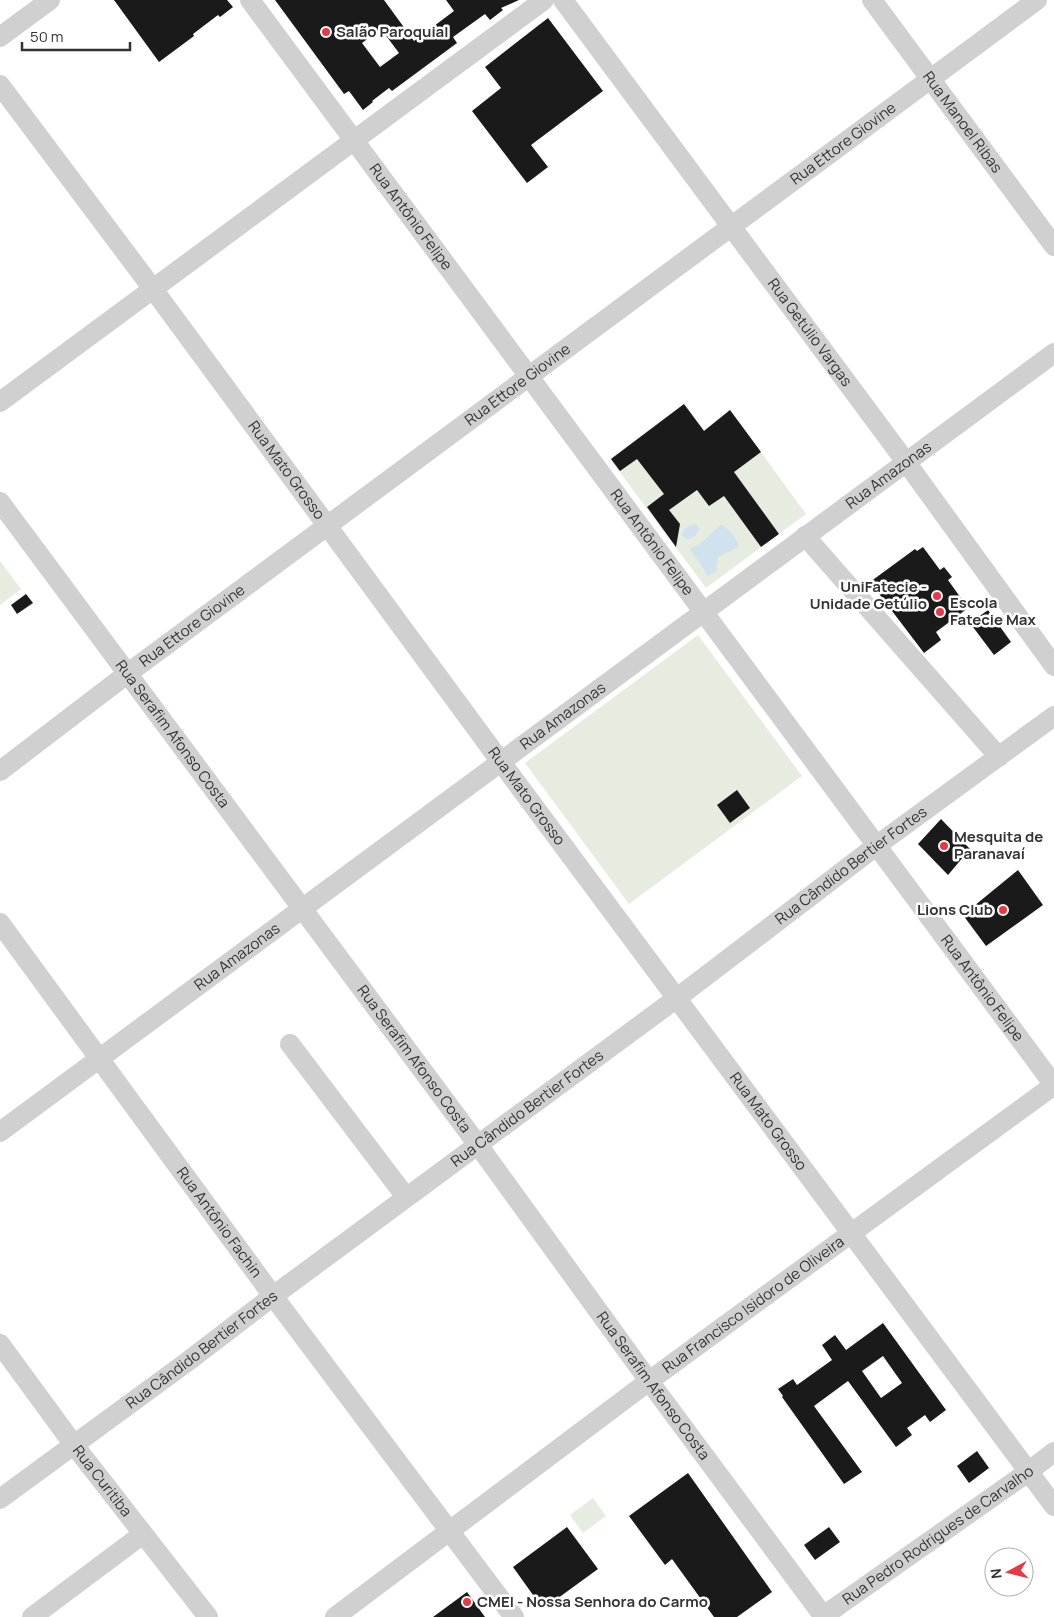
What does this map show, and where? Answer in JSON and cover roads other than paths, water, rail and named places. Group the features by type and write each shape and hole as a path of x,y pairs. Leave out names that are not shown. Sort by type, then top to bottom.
{"street":[{"path":"0,37 50,0"},
{"name":"Rua Antônio Felipe","path":"250,0 1054,1085"},
{"path":"0,402 544,0"},
{"name":"Rua Getúlio Vargas","path":"563,0 906,462 1054,666"},
{"name":"Rua Manoel Ribas","path":"872,0 1054,246"},
{"name":"Rua Ettore Giovine","path":"0,771 127,674 1037,0"},
{"name":"Rua Mato Grosso","path":"0,85 1054,1506"},
{"name":"Rua Amazonas","path":"0,1132 1054,353"},
{"name":"Rua Serafim Afonso Costa","path":"0,502 478,1145 823,1617"},
{"path":"805,536 999,757"},
{"name":"Rua Cândido Bertier Fortes","path":"0,1499 677,998 876,846 1054,716"},
{"name":"Rua Antônio Fachin","path":"0,923 273,1296 514,1617"},
{"path":"290,1044 406,1197"},
{"name":"Rua Francisco Isidoro de Oliveira","path":"335,1617 649,1381 1054,1085"},
{"name":"Rua Curitiba","path":"0,1344 74,1444 208,1617"},
{"name":"Rua Pedro Rodrigues de Carvalho","path":"823,1617 1054,1452"},
{"path":"32,1617 143,1534"}],"water":[{"path":"694,524 697,525 699,530 695,536 688,539 682,536 685,528"},
{"path":"722,525 733,534 739,547 718,557 716,572 707,576 690,548 699,545"}],"place":[{"name":"Salão Paroquial","path":"326,32"},
{"name":"UniFatecie - Unidade Getúlio","path":"937,596"},
{"name":"Escola Fatecie Max","path":"940,612"},
{"name":"Mesquita de Paranavaí","path":"944,846"},
{"name":"Lions Club","path":"1003,910"},
{"name":"CMEI - Nossa Senhora do Carmo","path":"467,1602"}]}
